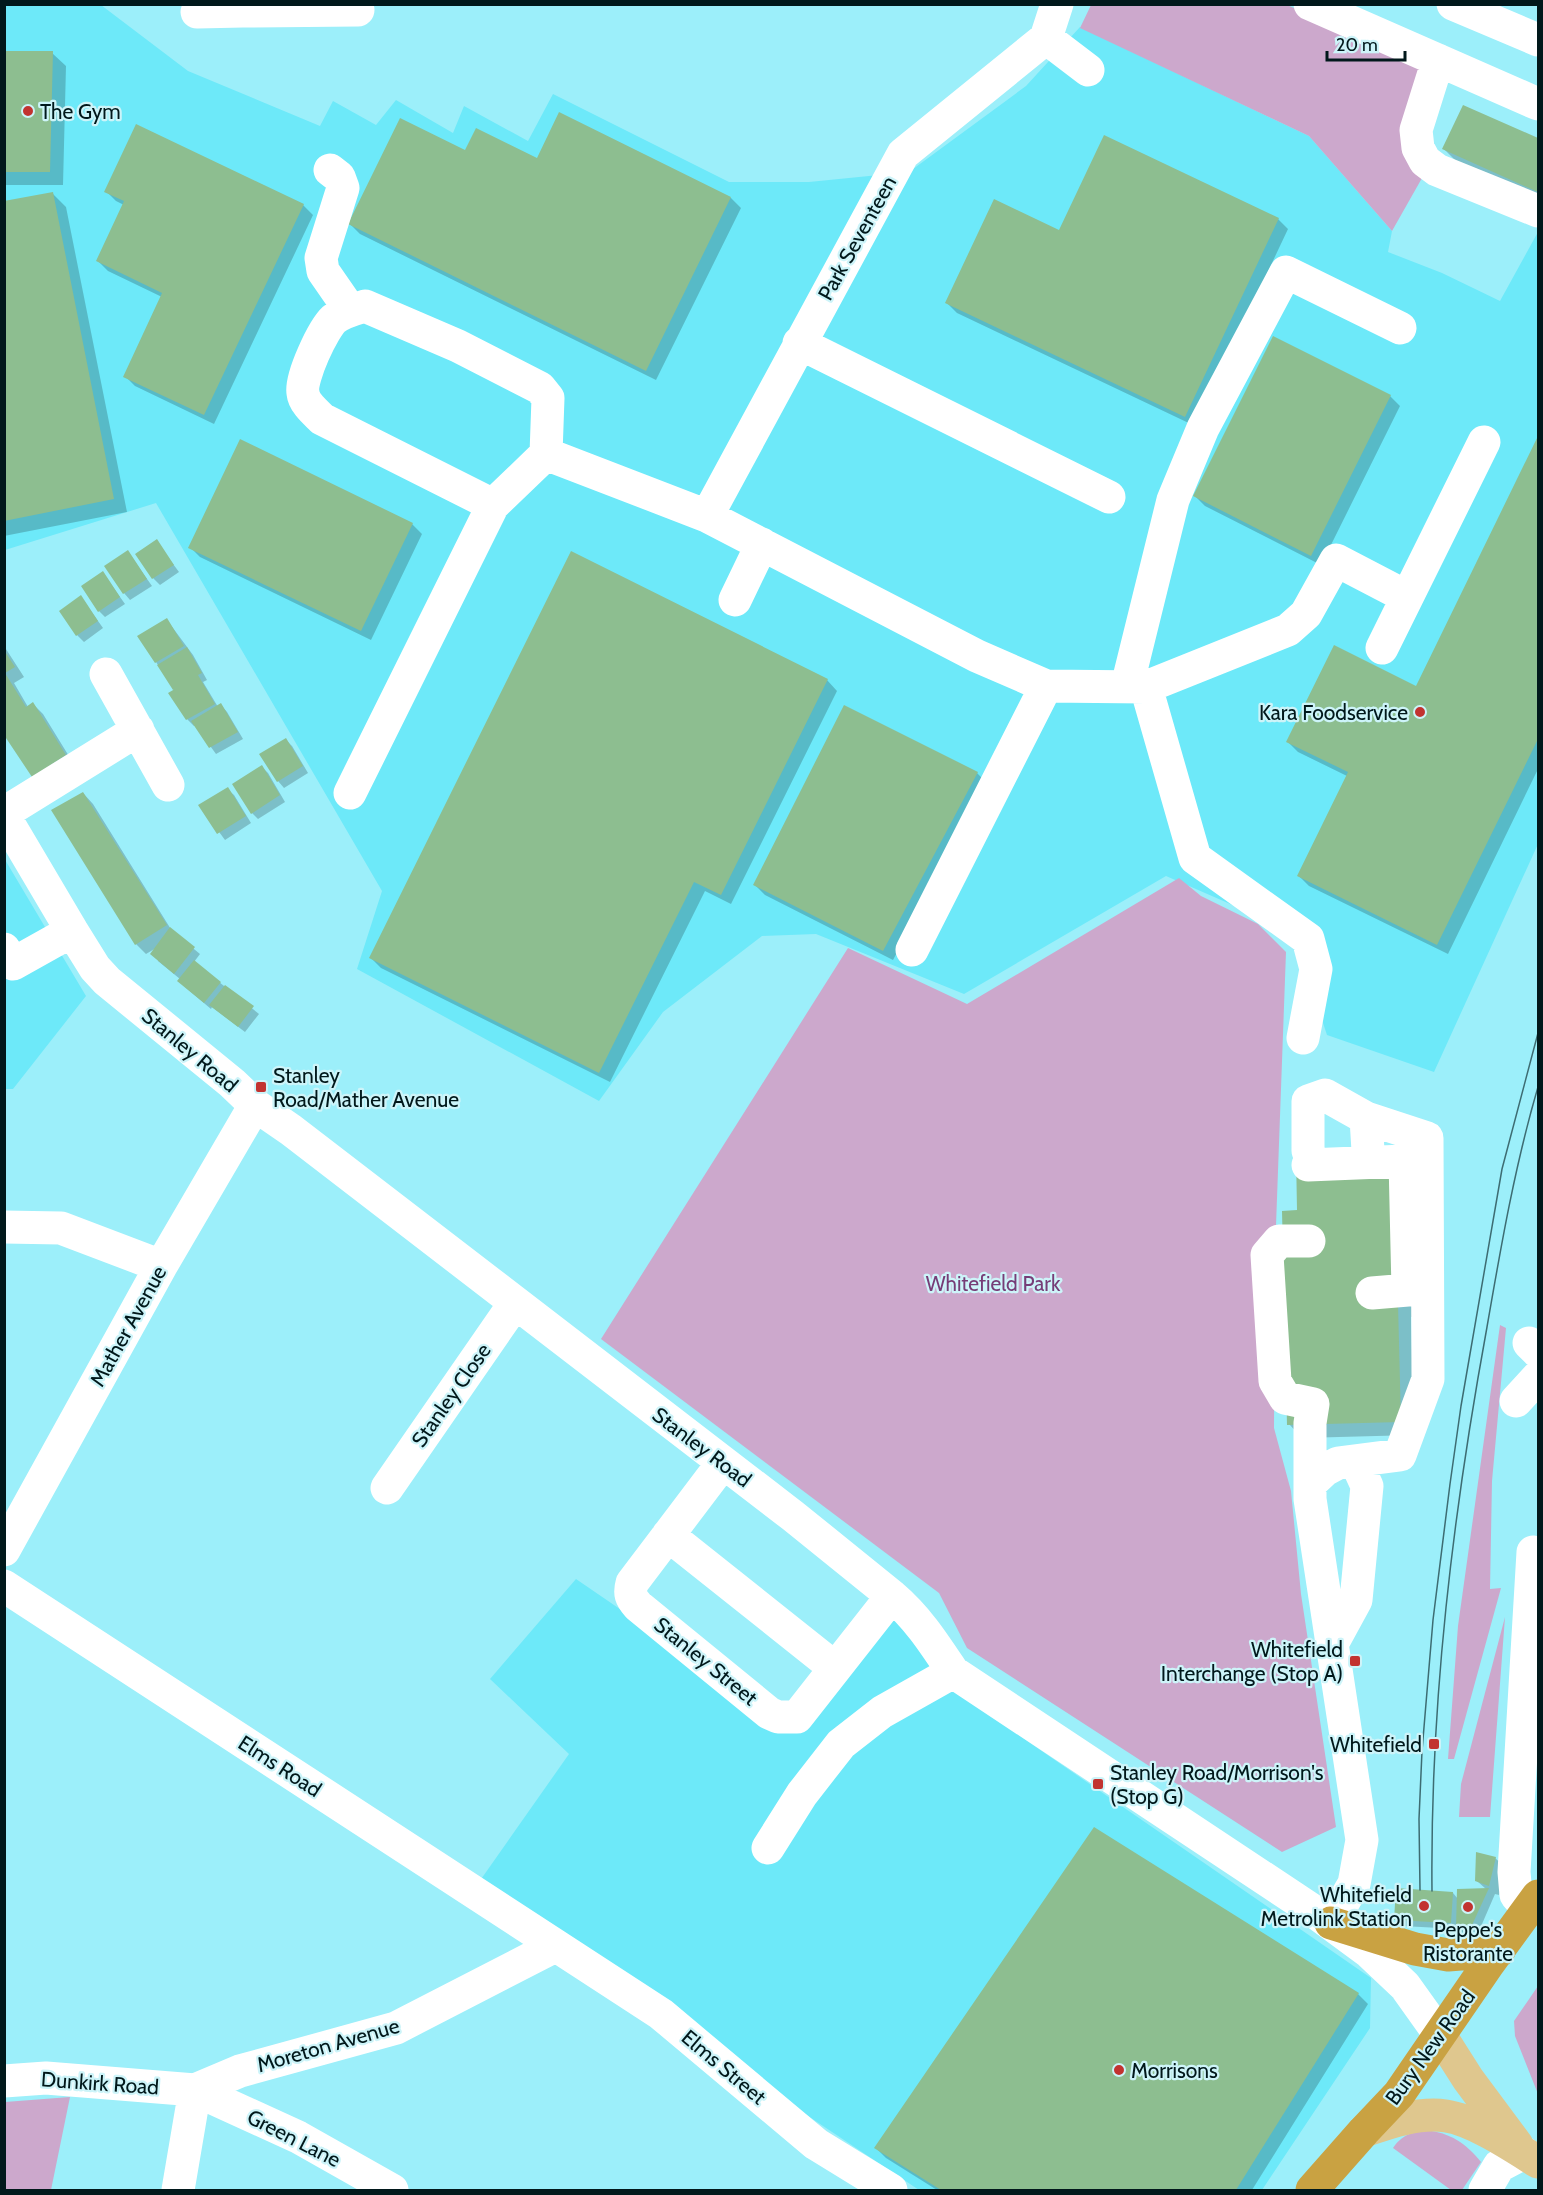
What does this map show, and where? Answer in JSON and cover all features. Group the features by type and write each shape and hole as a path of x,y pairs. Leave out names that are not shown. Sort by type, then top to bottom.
{"highway":[{"name":"Bury New Road","path":"1312,2190 1399,2094 1533,1903"},
{"path":"1331,1923 1415,1949 1449,1955 1499,1951"}],"main road":[{"path":"1440,2035 1467,2079 1531,2158"},
{"path":"1364,2131 1388,2122 1412,2117 1446,2116 1467,2122 1531,2158"}],"street":[{"path":"1057,4 1046,38 1088,70"},
{"path":"1310,4 1539,104"},
{"path":"1453,4 1539,40"},
{"path":"197,12 242,8 358,10"},
{"name":"Park Seventeen","path":"707,516 903,154 1046,38"},
{"path":"1438,60 1416,130 1418,148 1425,161 1437,170 1539,212"},
{"path":"330,170 339,177 342,188 321,258 323,270 350,310"},
{"path":"1303,1038 1316,969 1308,939 1195,858 1137,686 1173,500 1203,428 1286,272 1400,328"},
{"path":"350,792 493,505 546,454 548,398 540,388 459,346 365,306 350,310 334,320 304,377 303,393 309,405 322,419 493,505"},
{"path":"800,343 1108,497"},
{"path":"1382,648 1484,442"},
{"path":"546,454 707,516 977,656 1046,686 1137,686 1288,630 1306,614 1336,560 1407,597"},
{"path":"735,600 762,544"},
{"path":"106,674 168,785"},
{"path":"912,950 1046,686"},
{"path":"4,814 138,730"},
{"name":"Stanley Road","path":"4,814 72,931 95,968 107,981 232,1083 255,1105 291,1130 722,1464 793,1516 892,1596 922,1627 953,1672 1331,1923 1369,1952 1405,1986 1440,2035"},
{"path":"4,949 13,964 72,931"},
{"path":"1310,1484 1325,1470 1338,1463 1400,1455 1428,1379 1427,1138 1366,1118 1324,1095 1308,1101 1308,1158 1406,1161 1408,1290 1372,1293"},
{"name":"Mather Avenue","path":"4,1550 161,1266 255,1105"},
{"path":"1366,1118 1368,1151"},
{"path":"4,1227 61,1228 161,1266"},
{"path":"1309,1241 1279,1241 1267,1255 1275,1382 1285,1398 1313,1404 1310,1423 1310,1499 1362,1840 1354,1884 1331,1923"},
{"name":"Stanley Close","path":"387,1488 515,1303"},
{"path":"1516,1401 1539,1377"},
{"path":"1332,1644 1356,1600 1367,1486 1356,1462"},
{"name":"Stanley Street","path":"722,1464 632,1583 629,1592 632,1599 769,1713 778,1717 797,1717 892,1596"},
{"path":"668,1535 836,1668"},
{"path":"1533,1552 1514,1872 1516,1895 1533,1903"},
{"name":"Elms Road","path":"4,1586 555,1946"},
{"path":"768,1848 802,1794 841,1744 882,1712 953,1672"},
{"name":"Moreton Avenue","path":"195,2090 240,2071 396,2028 555,1946"},
{"name":"Elms Street","path":"555,1946 661,2014 816,2144 891,2190"},
{"name":"Dunkirk Road","path":"4,2081 46,2078 195,2090"},
{"path":"178,2190 195,2090"},
{"name":"Green Lane","path":"195,2090 298,2138 392,2190"},
{"path":"1485,2190 1499,2166 1531,2158"}],"shaded area":[{"path":"5,5 101,5 188,71 320,126 333,101 376,125 396,100 453,133 464,106 528,141 553,94 729,182 809,182 909,172 1026,86 1080,27 1309,136 1392,231 1388,252 1442,273 1500,301 1538,232 1538,844 1434,1072 1327,1035 1298,948 1244,910 1166,876 964,994 816,934 762,936 663,1012 599,1101 357,969 382,891 156,503 5,550"},
{"path":"4,858 86,996 13,1089 5,1089"},
{"path":"576,1579 795,1729 889,1609 1007,1727 1371,1978 1370,2028 1262,2190 919,2190 472,1892 569,1754 490,1679"}],"green space":[{"path":"1091,5 1287,5 1430,66 1426,171 1392,231 1309,136 1080,28"},
{"name":"Whitefield Park","path":"1179,878 1201,896 1258,924 1286,952 1275,1253 1274,1428 1291,1491 1301,1594 1336,1827 1282,1852 967,1648 939,1593 601,1339 848,948 967,1004"},
{"path":"1500,1325 1506,1328 1492,1481 1490,1589 1501,1588 1454,1759 1448,1759 1458,1626"},
{"path":"1505,1617 1490,1817 1459,1817 1461,1784"},
{"path":"1538,1986 1538,2094 1515,2036 1514,2021"},
{"path":"70,2097 51,2190 5,2190 5,2102"},
{"path":"1426,2130 1457,2140 1481,2162 1462,2190 1451,2190 1393,2148 1407,2135"}],"building":[{"name":"The Gym","path":"4,51 53,51 50,172 4,172"},
{"path":"1463,105 1538,138 1538,192 1442,149"},
{"path":"559,112 731,197 646,371 348,224 400,118 465,150 476,128 537,158"},
{"path":"136,124 304,204 204,415 123,377 162,293 96,261 124,201 104,192"},
{"path":"1104,135 1279,218 1185,417 945,303 994,199 1059,230"},
{"path":"53,192 114,499 4,521 4,201"},
{"path":"1273,336 1391,395 1311,556 1193,496"},
{"name":"Kara Foodservice","path":"1538,436 1538,739 1437,945 1297,876 1348,772 1286,742 1334,645 1416,686"},
{"path":"240,439 413,523 361,631 188,548"},
{"path":"157,539 174,565 152,579 135,554"},
{"path":"128,550 147,579 123,594 104,566"},
{"path":"571,551 828,679 721,895 694,882 599,1073 369,958"},
{"path":"103,571 120,597 98,612 81,586"},
{"path":"81,595 98,621 76,636 59,611"},
{"path":"167,618 184,646 155,663 137,636"},
{"path":"187,647 202,673 198,675 215,704 186,720 168,693 180,686 173,690 157,665"},
{"path":"4,650 15,667 5,673 26,707 33,702 66,755 32,777 4,735"},
{"path":"221,703 238,732 209,748 191,721"},
{"path":"844,705 978,772 883,951 753,885"},
{"path":"286,738 303,766 277,782 259,754"},
{"path":"262,765 280,795 251,814 232,784"},
{"path":"228,787 246,816 217,834 198,805"},
{"path":"83,792 167,925 135,945 51,810"},
{"path":"170,927 195,947 174,974 150,954"},
{"path":"194,960 221,982 204,1003 177,981"},
{"path":"225,985 254,1006 238,1027 209,1005"},
{"path":"1413,1151 1398,1304 1401,1422 1287,1425 1282,1211 1297,1210 1296,1154"},
{"name":"Morrisons","path":"1094,1827 1359,1993 1236,2190 941,2190 874,2148"},
{"path":"1476,1852 1496,1857 1489,1886 1475,1881"},
{"name":"Whitefield Metrolink Station","path":"1396,1888 1453,1892 1451,1923 1394,1920"},
{"name":"Peppe's Ristorante","path":"1489,1888 1472,1925 1456,1928 1457,1889"}],"tram line":[{"path":"1420,1890 1419,1819 1422,1751 1433,1620 1450,1484 1461,1406 1502,1169 1538,1033"},
{"path":"1432,1891 1435,1749 1454,1537 1503,1236 1522,1146 1538,1087"}],"place":[{"name":"The Gym","path":"28,111"},
{"name":"Kara Foodservice","path":"1420,712"},
{"name":"Stanley Road/Mather Avenue","path":"261,1087"},
{"name":"Whitefield Interchange (Stop A)","path":"1355,1661"},
{"name":"Whitefield","path":"1434,1744"},
{"name":"Stanley Road/Morrison's (Stop G)","path":"1098,1784"},
{"name":"Whitefield Metrolink Station","path":"1424,1906"},
{"name":"Peppe's Ristorante","path":"1468,1907"},
{"name":"Morrisons","path":"1119,2070"}]}
